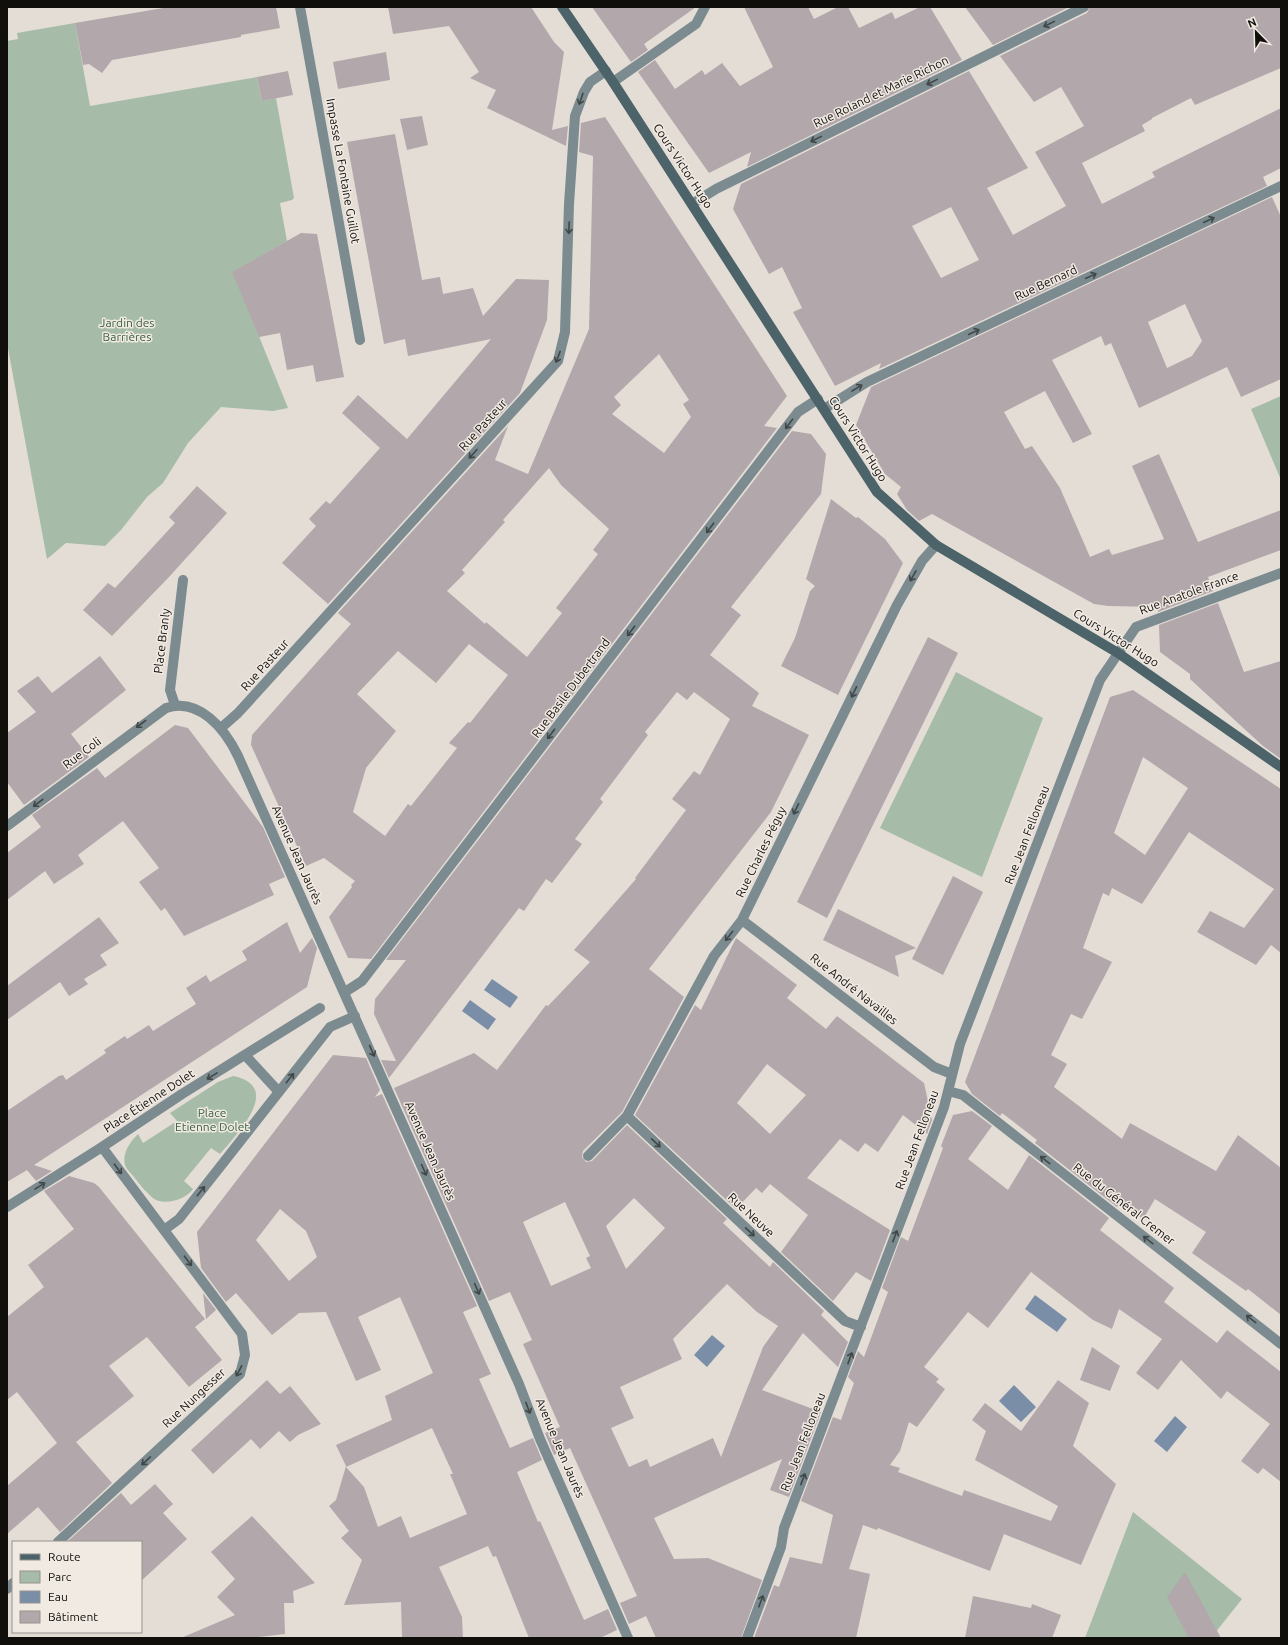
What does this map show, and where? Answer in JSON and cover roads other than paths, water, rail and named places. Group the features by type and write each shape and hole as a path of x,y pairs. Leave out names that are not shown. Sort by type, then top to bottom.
{"street":[{"name":"Impasse La Fontaine Guillot","path":"300,7 360,340"},
{"name":"Cours Victor Hugo","path":"562,7 606,71 876,492 936,546 1118,653 1281,767"},
{"path":"613,82 696,24 705,7"},
{"name":"Rue Roland et Marie Richon","path":"692,204 716,189 1084,7"},
{"name":"Rue Pasteur","path":"221,728 238,713 558,360 565,332 569,204 575,116 584,92 590,82 606,71"},
{"name":"Rue Bernard","path":"824,409 867,382 1281,186"},
{"name":"Rue Basile Dubertrand","path":"345,992 362,981 798,412 818,400"},
{"name":"Rue Charles Péguy","path":"588,1156 627,1116 714,956 742,920 897,605 922,561 936,546"},
{"name":"Rue Anatole France","path":"1118,653 1136,627 1281,573"},
{"name":"Place Branly","path":"175,705 170,690 182,580"},
{"name":"Rue Jean Felloneau","path":"747,1638 781,1547 784,1528 944,1107 960,1044 1100,680 1118,653"},
{"name":"Avenue Jean Jaurès","path":"175,705 187,706 202,712 221,728 232,742 519,1384 540,1439 628,1638"},
{"name":"Rue Coli","path":"7,826 158,712 175,705"},
{"name":"Rue André Navailles","path":"742,920 934,1067 952,1074"},
{"name":"Place Étienne Dolet","path":"164,1230 102,1147 182,1094 320,1008"},
{"path":"164,1230 179,1219 330,1028 355,1016"},
{"path":"245,1055 278,1092"},
{"name":"Rue du Général Cremer","path":"948,1091 962,1095 1281,1344"},
{"name":"Rue Neuve","path":"627,1116 845,1321 861,1327"},
{"path":"7,1207 102,1147"},
{"name":"Rue Nungesser","path":"59,1541 240,1374 245,1355 242,1334 164,1230"}],"water":[{"path":"492,979 518,997 510,1008 484,990"},
{"path":"470,1000 496,1019 488,1030 462,1011"},
{"path":"1035,1295 1067,1319 1057,1332 1025,1309"},
{"path":"712,1335 725,1346 707,1367 694,1355"},
{"path":"1014,1385 1036,1407 1021,1422 999,1401"},
{"path":"1175,1416 1187,1427 1167,1452 1154,1441"}],"park label":[{"name":"Jardin des Barrières","path":"127,330"},
{"name":"Place Etienne Dolet","path":"212,1120"}]}
